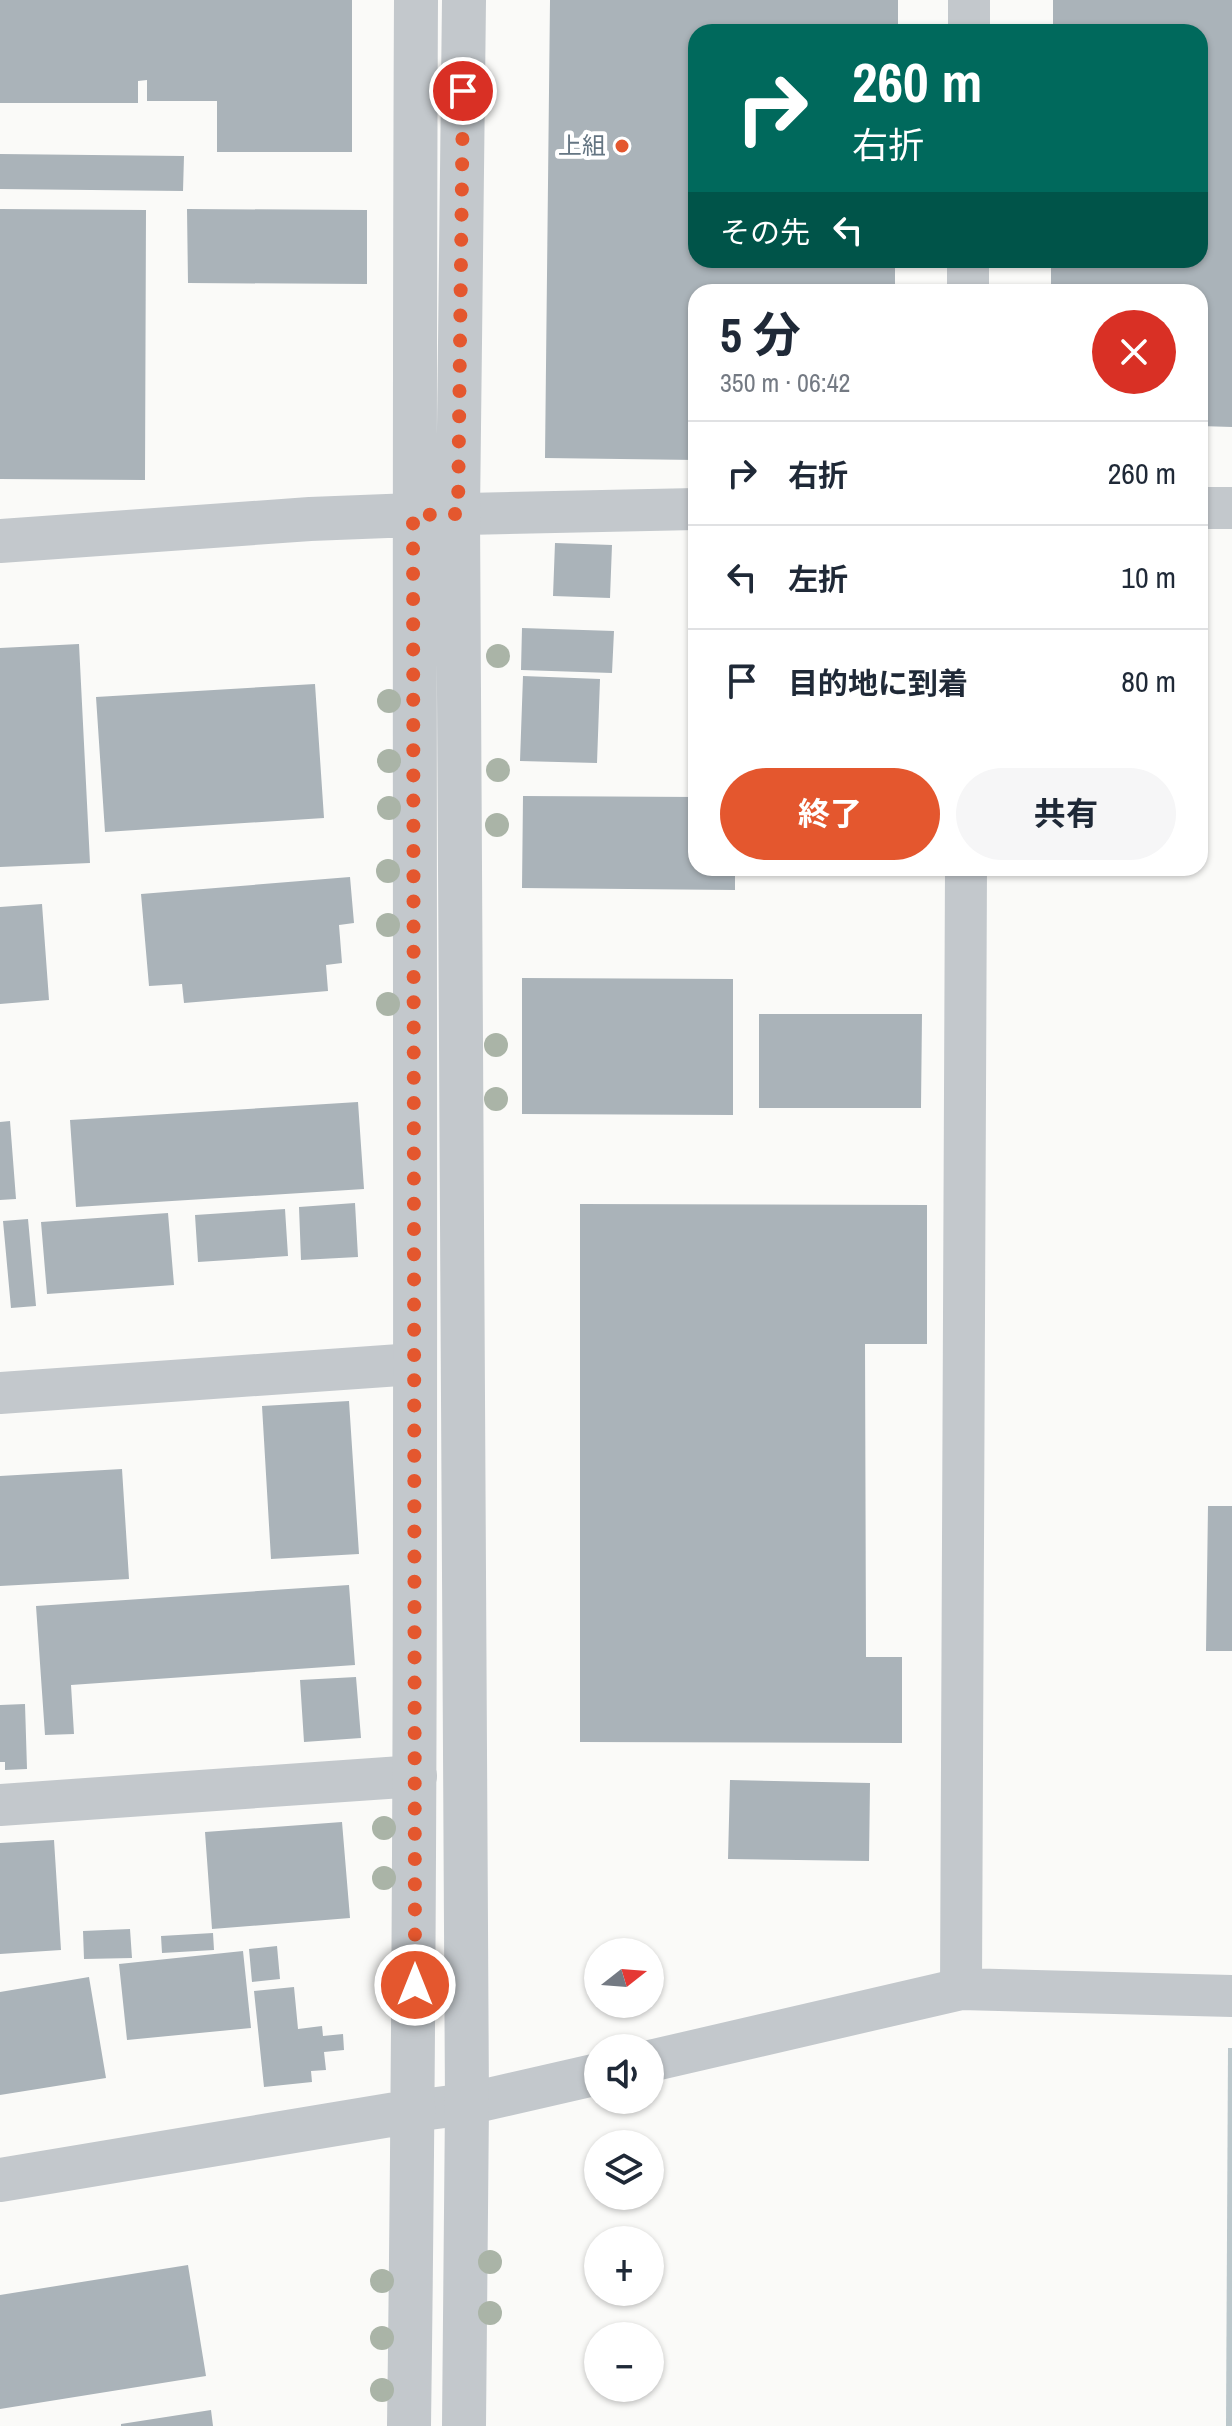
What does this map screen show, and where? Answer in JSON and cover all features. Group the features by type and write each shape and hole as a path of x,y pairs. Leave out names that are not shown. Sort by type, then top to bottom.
{"street":[{"path":"409,2426 416,1776 413,515 416,0"},
{"path":"464,0 458,514 467,2104 464,2426"},
{"path":"969,0 969,24"},
{"path":"1208,508 1232,508"},
{"path":"0,541 310,519 688,509"},
{"path":"961,1989 966,876"},
{"path":"0,1393 414,1364"},
{"path":"0,1805 416,1776"},
{"path":"664,2058 961,1989 1232,1996"},
{"path":"0,2180 467,2104 584,2077"}],"shaded area":[{"path":"1228,2048 1232,2048 1232,2426 1226,2426"}],"building":[{"path":"0,0 352,0 352,152 217,152 217,101 147,101 147,80 138,81 138,103 0,103"},
{"name":"上組","path":"550,0 898,0 898,24 688,24 688,268 895,268 895,284 688,284 688,460 545,458"},
{"path":"1053,0 1232,0 1232,427 1208,426 1208,284 1051,284 1051,268 1208,268 1208,24 1053,24"},
{"path":"0,154 184,156 183,191 0,189"},
{"path":"0,209 146,210 145,480 0,479"},
{"path":"187,209 367,210 367,284 188,283"},
{"path":"555,543 612,545 610,598 553,596"},
{"path":"522,628 614,631 612,673 521,670"},
{"path":"79,644 90,863 0,867 0,648"},
{"path":"523,676 600,679 597,763 520,761"},
{"path":"315,684 324,818 105,832 96,697"},
{"path":"523,796 688,797 688,876 735,876 735,890 522,888"},
{"path":"350,877 354,923 339,925 342,963 326,965 328,991 184,1003 182,984 149,986 141,894"},
{"path":"42,904 49,1000 0,1004 0,907"},
{"path":"522,978 733,979 733,1115 522,1114"},
{"path":"759,1014 922,1014 921,1108 759,1108"},
{"path":"358,1102 364,1189 76,1207 70,1120"},
{"path":"10,1121 16,1199 0,1200 0,1122"},
{"path":"355,1203 358,1257 301,1260 299,1207"},
{"path":"580,1204 927,1205 927,1344 865,1344 866,1657 902,1657 902,1743 580,1742"},
{"path":"285,1209 288,1256 198,1262 195,1215"},
{"path":"168,1213 174,1285 47,1294 41,1222"},
{"path":"28,1219 36,1306 11,1308 3,1221"},
{"path":"349,1401 359,1554 271,1559 262,1406"},
{"path":"122,1469 129,1579 0,1586 0,1476"},
{"path":"1208,1506 1232,1506 1232,1651 1206,1651"},
{"path":"349,1585 355,1665 71,1685 74,1734 45,1735 36,1606"},
{"path":"356,1677 361,1738 304,1742 300,1680"},
{"path":"25,1704 27,1769 5,1770 5,1762 0,1762 0,1705"},
{"path":"730,1780 870,1783 869,1861 728,1859"},
{"path":"342,1822 350,1918 212,1929 205,1832"},
{"path":"54,1840 61,1950 0,1954 0,1843"},
{"path":"130,1929 132,1958 84,1959 83,1931"},
{"path":"213,1933 214,1950 162,1953 161,1936"},
{"path":"277,1946 280,1979 252,1982 249,1949"},
{"path":"243,1951 251,2028 127,2040 119,1964"},
{"path":"89,1977 106,2078 0,2095 0,1992"},
{"path":"294,1987 298,2029 322,2026 323,2036 343,2034 344,2050 324,2052 326,2070 311,2071 312,2082 264,2087 254,1991"},
{"path":"188,2265 206,2376 0,2409 0,2295"},
{"path":"211,2410 213,2426 121,2426 121,2424"}],"place":[{"name":"上組","path":"622,146"}],"route":[{"path":"415,1985 413,515 458,514 463,91"}]}
